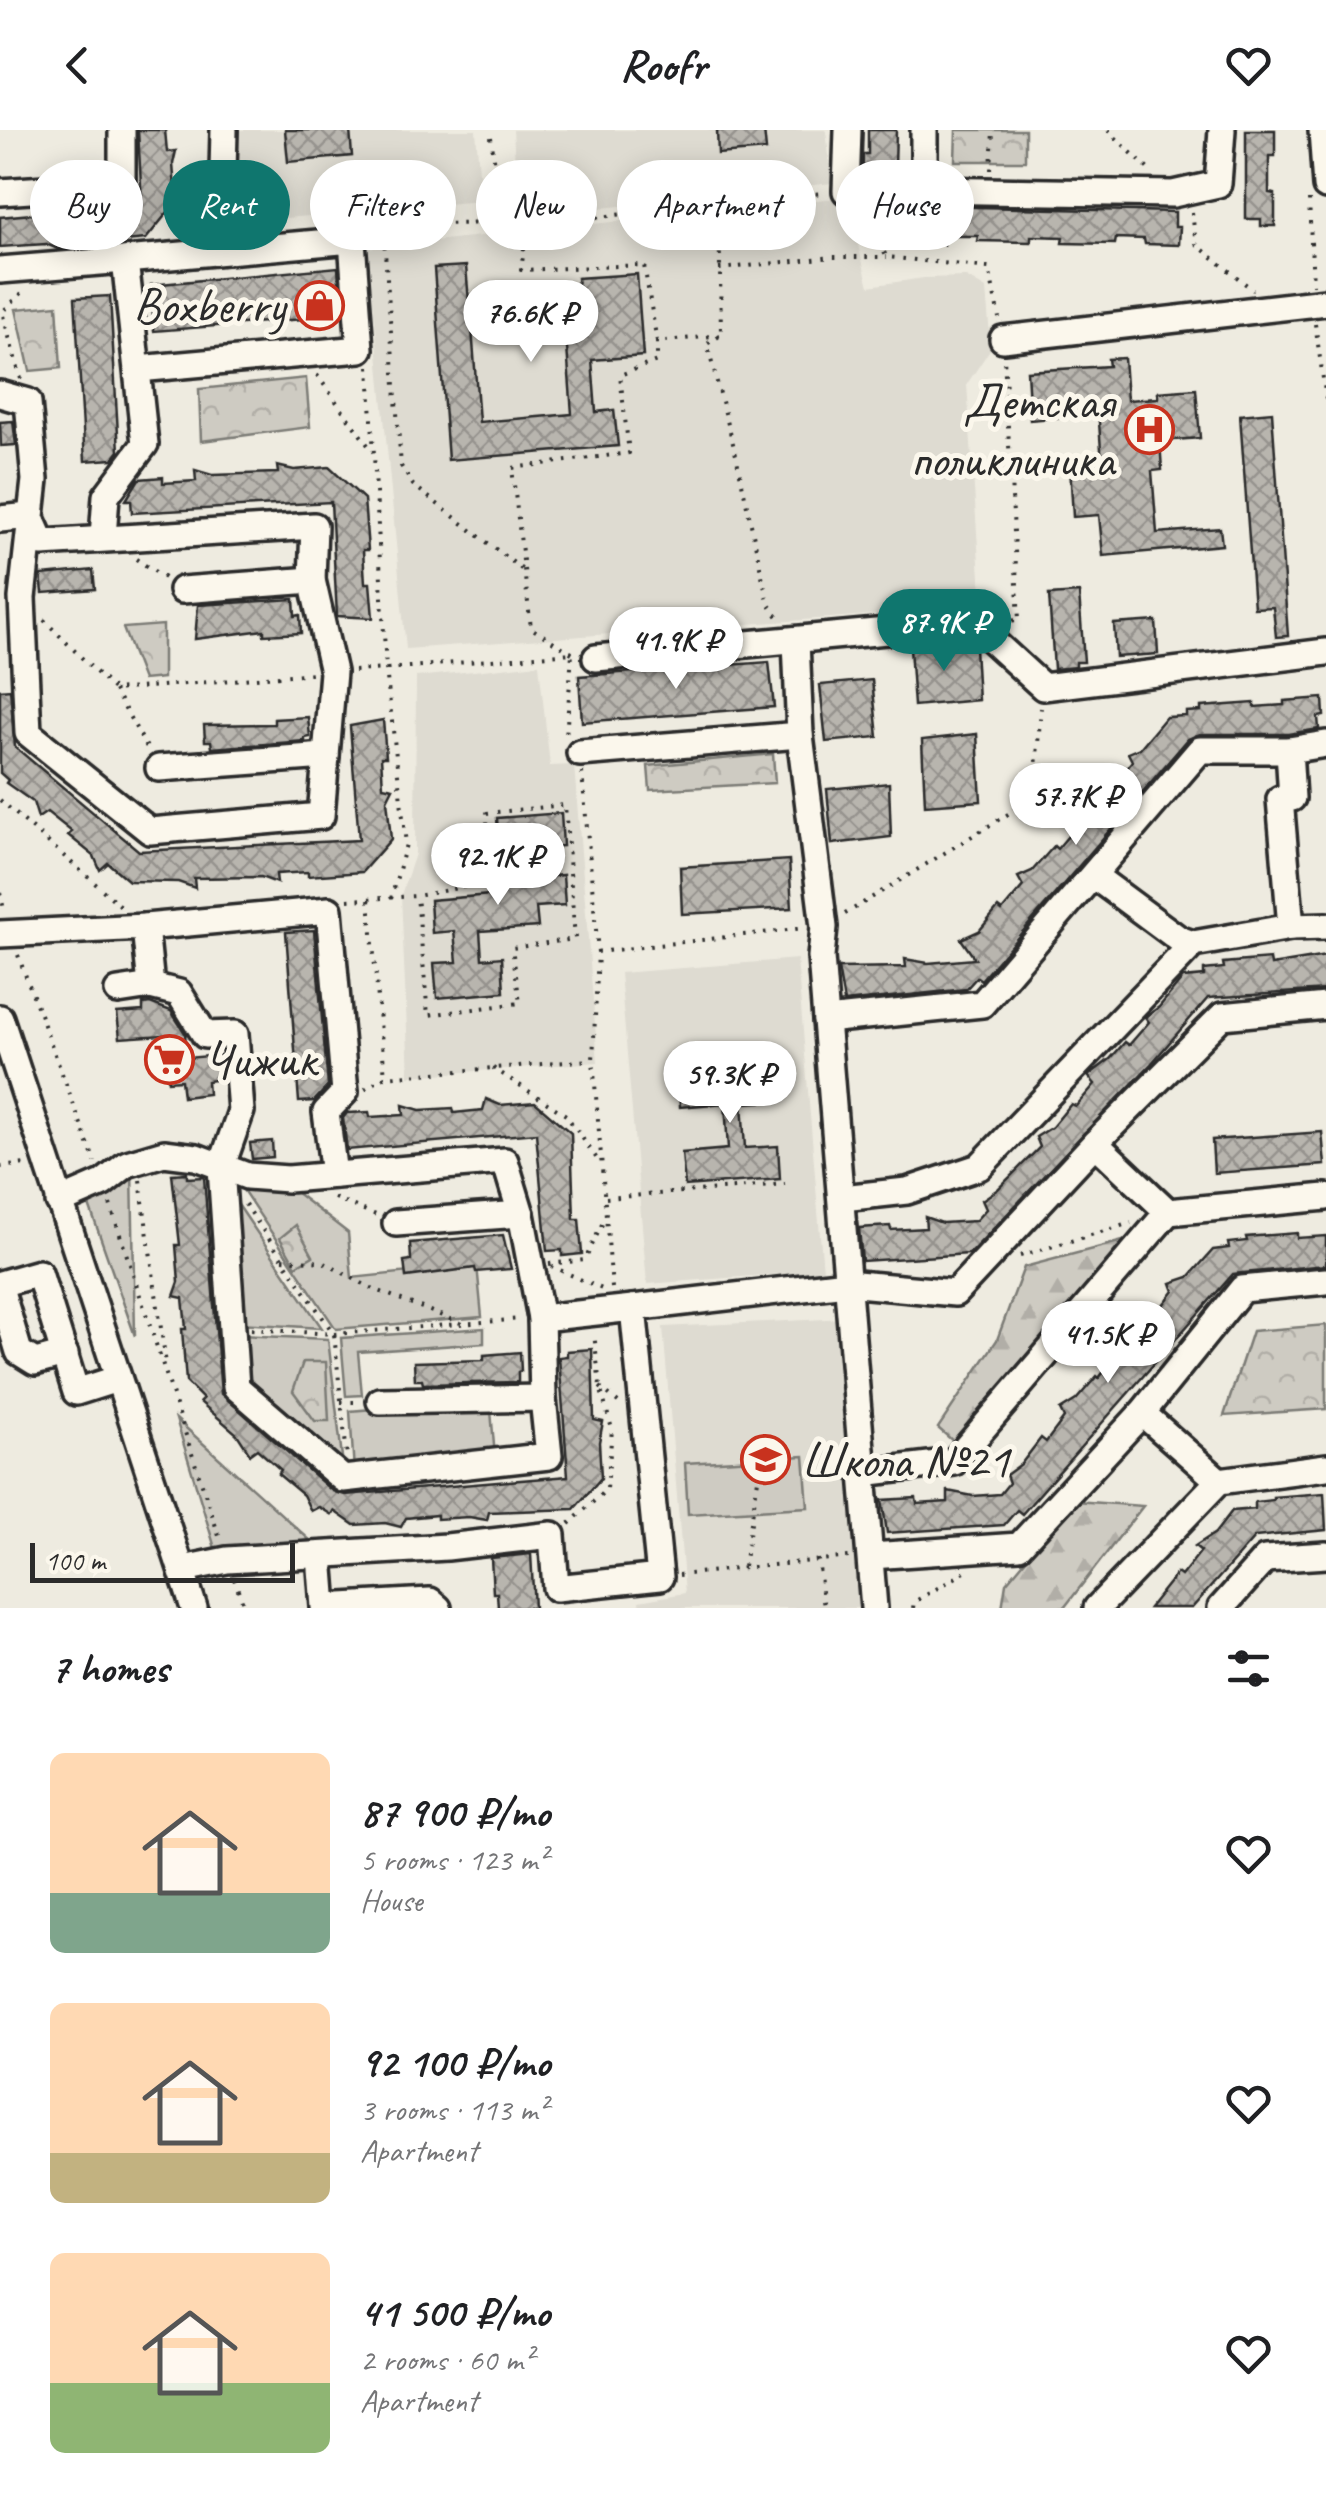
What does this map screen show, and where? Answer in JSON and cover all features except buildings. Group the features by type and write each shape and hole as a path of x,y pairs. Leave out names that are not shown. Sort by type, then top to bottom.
{"street":[{"path":"0,192 122,184 122,130"},
{"path":"200,252 222,214 224,130"},
{"path":"847,160 848,130"},
{"path":"924,130 924,190 1182,193 1218,184 1222,130"},
{"path":"1317,187 1322,130"},
{"path":"0,270 352,240 360,349 138,369"},
{"path":"104,536 106,496 145,444 125,260"},
{"path":"1004,339 1319,302"},
{"path":"0,394 28,402 34,480 30,516 22,598 28,733 150,832 321,816 333,672 312,580 314,526 104,536 42,543 30,516"},
{"path":"0,519 30,516"},
{"path":"182,590 312,580"},
{"path":"584,656 973,623 1044,686 1326,652"},
{"path":"796,641 800,735 824,927 821,957 874,1608"},
{"path":"580,753 800,735"},
{"path":"826,1020 982,1004 1200,750 1289,750 1326,744"},
{"path":"1289,750 1292,798 1280,799 1291,927"},
{"path":"159,768 326,756"},
{"path":"1094,876 1179,940 1194,944 1291,927 1326,926"},
{"path":"5,934 145,927 330,910 345,1092 326,1112 329,1184"},
{"path":"145,927 151,986"},
{"path":"842,1198 907,1191 979,1168 1194,944"},
{"path":"60,1202 103,1182 127,1164 164,1153 196,1157 221,1168 248,1176 329,1184 505,1161 521,1214 541,1318 548,1456 342,1478 236,1387 221,1168 242,1111 234,1034 204,1035 179,993 151,986 118,991"},
{"path":"541,1318 846,1284 955,1293 1095,1142 1222,1016 1326,1006"},
{"path":"0,1018 194,1608"},
{"path":"1095,1142 1168,1212"},
{"path":"864,1473 954,1462 1168,1212 1326,1197"},
{"path":"396,1223 521,1214"},
{"path":"65,1354 35,1362 19,1352 0,1286 39,1273 65,1354 76,1392 117,1379"},
{"path":"871,1556 1019,1546 1142,1413 1242,1289 1326,1281"},
{"path":"183,1569 227,1560 320,1556 552,1535 557,1598 660,1577 632,1308"},
{"path":"380,1401 543,1398"},
{"path":"1142,1413 1219,1482"},
{"path":"1097,1608 1219,1482 1326,1467"},
{"path":"1221,1608 1266,1560 1326,1555"},
{"path":"320,1556 324,1608 430,1601 438,1608"}],"path":[{"path":"490,130 494,160"},
{"path":"991,189 993,130"},
{"path":"1108,130 1182,193 1196,244 1274,307"},
{"path":"1317,187 1313,266 1326,399"},
{"path":"386,250 401,466 413,485 524,572"},
{"path":"524,250 521,270 644,265 657,342 657,361 620,375 629,454 512,468 531,628 584,656"},
{"path":"718,250 720,335"},
{"path":"882,250 887,258"},
{"path":"718,269 832,257 988,268 1004,339 1019,620 973,623"},
{"path":"27,289 2,312 28,402"},
{"path":"657,342 720,335"},
{"path":"720,335 707,344 736,454 768,604 796,641"},
{"path":"368,352 386,669 406,844 392,899"},
{"path":"303,354 374,452"},
{"path":"135,558 182,590"},
{"path":"22,598 114,690 159,768"},
{"path":"114,690 584,656"},
{"path":"542,1256 547,1264 613,1294 594,1060 598,952 580,753 566,739 584,656"},
{"path":"598,952 824,927 1013,811 1036,768 1044,686"},
{"path":"0,800 145,927"},
{"path":"330,910 337,903 356,898 418,896 488,882 487,813 565,805 575,939 512,948 520,1003 428,1015 418,896"},
{"path":"0,893 5,934 103,1182 245,1608"},
{"path":"369,900 385,1077"},
{"path":"356,1095 385,1077 594,1060"},
{"path":"493,1068 566,1115 602,1166"},
{"path":"138,1160 168,1375"},
{"path":"0,1167 45,1161"},
{"path":"329,1184 396,1223"},
{"path":"605,1198 786,1184"},
{"path":"241,1198 334,1334 350,1479"},
{"path":"547,1264 585,1260 606,1216"},
{"path":"1016,1257 1130,1223"},
{"path":"282,1259 323,1262 369,1287 464,1324"},
{"path":"552,1535 563,1530 608,1488 612,1429 600,1387 592,1313"},
{"path":"232,1328 334,1334 541,1318"},
{"path":"744,1567 764,1442"},
{"path":"660,1577 871,1556"},
{"path":"818,1559 824,1608"},
{"path":"913,1608 914,1602 974,1567"}],"shaded area":[{"path":"238,130 476,130 476,201 456,203 456,160 310,160 310,216 290,218 290,160 238,160"},
{"path":"513,130 826,130 832,183 816,185 816,160 617,160 617,206 597,208 597,160 515,160"},
{"path":"836,198 836,250 859,250 869,286 966,277 986,289 991,348 967,384 982,607 406,649 368,250 456,250 456,239 476,236 476,250 597,250 597,224 617,221 617,250 816,250 816,200"},
{"path":"539,664 550,766 574,765 598,1062 409,1076 401,895 415,854 416,677"},
{"path":"797,959 823,1271 647,1284 620,973"},
{"name":"Школа №21","path":"847,1318 868,1608 640,1608 639,1601 685,1593 663,1327"}],"green space":[{"path":"956,130 1025,130 1025,161 955,160"},
{"path":"57,305 61,368 30,371 16,309"},
{"path":"306,378 310,427 201,441 199,389"},
{"path":"163,625 163,678 143,680 123,628"},
{"path":"773,754 775,783 650,790 648,766"},
{"path":"132,1168 135,1336 88,1202"},
{"path":"286,1185 348,1233 352,1278 477,1265 482,1317 336,1329 241,1187"},
{"path":"228,1190 322,1328 239,1323"},
{"path":"296,1225 313,1256 296,1266 280,1238"},
{"path":"1123,1241 955,1443 938,1428 997,1340 1024,1267"},
{"path":"1326,1325 1326,1409 1224,1416 1252,1331"},
{"path":"484,1328 484,1343 358,1352 362,1395 346,1396 341,1338"},
{"path":"239,1335 328,1339 344,1474 242,1382"},
{"path":"303,1362 326,1362 329,1421 315,1421 293,1391"},
{"path":"490,1399 495,1457 354,1471 350,1411"},
{"path":"176,1419 312,1542 218,1558"},
{"path":"804,1456 808,1507 688,1514 685,1463"},
{"path":"1075,1501 1143,1506 1064,1608 1002,1608 1006,1583"}],"place":[{"name":"Boxberry","path":"320,305"},
{"name":"Детская поликлиника","path":"1149,430"},
{"name":"Чижик","path":"169,1059"},
{"name":"Школа №21","path":"766,1460"}]}
